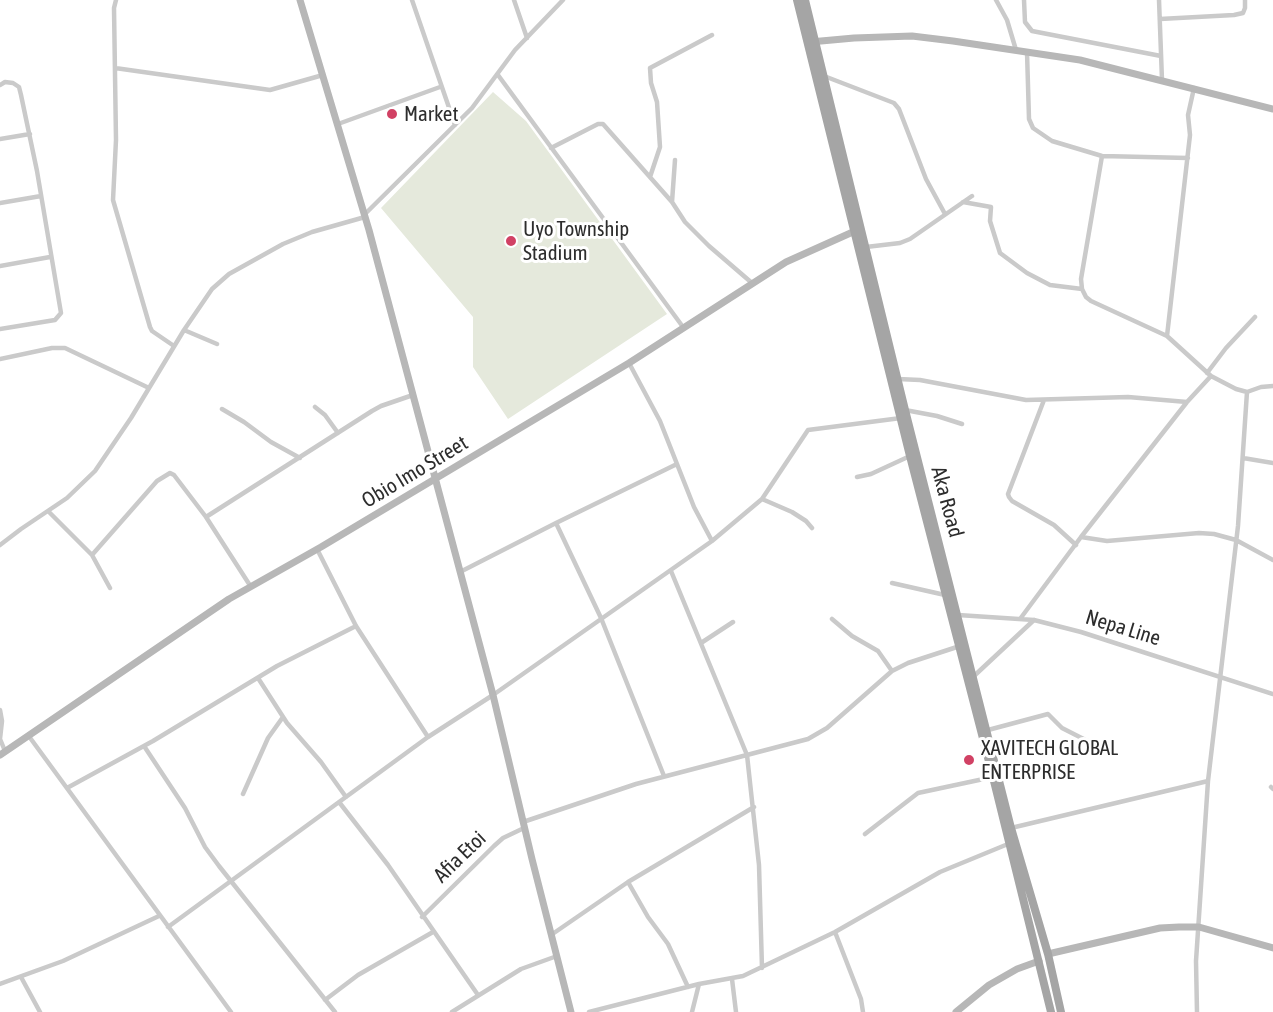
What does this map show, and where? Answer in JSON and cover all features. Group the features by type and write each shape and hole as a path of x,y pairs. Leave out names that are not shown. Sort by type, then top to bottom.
{"main road":[{"name":"Aka Road","path":"797,0 824,76 898,380 910,456 1051,1012"},
{"name":"Aka Road","path":"805,0 812,42 855,231 974,676 1011,828 1048,954 1061,1012"}],"street":[{"path":"116,0 114,8 116,120 113,200 150,327 152,331 174,346"},
{"path":"300,0 365,218 436,478 459,573 493,695 571,1012"},
{"path":"412,0 454,125"},
{"path":"514,0 527,38"},
{"path":"365,218 364,215 472,108 515,50 563,0"},
{"path":"996,0 1007,20 1016,51"},
{"path":"1024,0 1026,22 1032,32 1161,56"},
{"path":"1159,0 1162,80"},
{"path":"1160,19 1243,13 1245,0"},
{"path":"650,177 660,147 657,102 650,68 712,35"},
{"path":"812,42 912,36 1027,52 1080,60 1273,109"},
{"path":"1027,52 1029,119 1033,128 1052,141 1102,156 1188,158"},
{"path":"115,68 270,90 322,75"},
{"path":"498,75 683,327"},
{"path":"824,76 894,104 899,109 926,179 945,214"},
{"path":"0,85 5,82 19,87 30,134 61,313 55,320 0,329"},
{"path":"338,124 440,87"},
{"path":"1167,336 1188,158 1190,135 1188,115 1194,88"},
{"path":"551,148 603,124 672,202 686,222 709,246 752,283"},
{"path":"0,139 30,134"},
{"path":"1102,156 1080,279 1086,297 1167,336 1209,374 1236,389 1247,392 1273,386"},
{"path":"672,202 675,160"},
{"path":"0,203 41,196"},
{"path":"866,247 900,243 909,239 972,196"},
{"path":"963,202 991,207 990,221 1000,253 1027,273 1050,285 1082,289"},
{"path":"0,545 67,498 95,471 212,289 229,274 283,244 312,232 365,218"},
{"name":"Obio Imo Street","path":"3,753 229,599 629,363 786,262 855,231"},
{"path":"0,266 50,257"},
{"path":"1020,619 1209,374 1226,348 1255,316"},
{"path":"184,330 218,344"},
{"path":"0,359 52,348 65,348 149,388"},
{"path":"629,363 660,421 694,507 712,541"},
{"path":"898,380 920,380 1016,398 1044,400 1128,397 1187,402"},
{"path":"1197,1012 1196,961 1208,781 1236,540 1247,392"},
{"path":"206,517 381,406 414,396"},
{"path":"1044,400 1008,494 1012,501 1054,525 1076,545"},
{"path":"315,407 338,433"},
{"path":"222,410 300,458"},
{"path":"168,927 428,737 493,695 712,541 762,499 808,430 903,414 937,416 962,424"},
{"path":"857,477 871,474 910,456"},
{"path":"1243,458 1273,463"},
{"path":"459,573 677,464"},
{"path":"92,555 157,481 170,473 174,475 206,517 251,587"},
{"path":"762,499 792,512 812,528"},
{"path":"48,511 92,555 110,588"},
{"path":"556,523 601,618 664,776"},
{"path":"1081,537 1107,541 1199,533 1214,534 1236,540 1273,560"},
{"path":"317,549 356,626 428,737"},
{"path":"672,571 747,755 759,865 762,968"},
{"path":"892,583 945,595"},
{"name":"Nepa Line","path":"958,615 1034,620 1081,632 1273,694"},
{"path":"832,619 852,636 878,651 892,671"},
{"path":"974,676 1034,620"},
{"path":"701,643 733,622"},
{"path":"67,788 144,746 258,678 356,626"},
{"name":"Afia Etoi","path":"422,917 494,846 524,825 568,806 664,776 796,743 819,734 892,671 908,663 960,646"},
{"path":"258,678 284,717 346,797"},
{"path":"0,710 2,721 0,739 3,753"},
{"path":"988,730 1047,714 1062,728 1115,755"},
{"path":"243,794 268,738 284,717"},
{"path":"28,735 231,1012"},
{"path":"144,746 185,808 205,847 335,1012"},
{"path":"865,834 918,793 993,777"},
{"path":"1011,828 1208,781"},
{"path":"339,802 382,857 478,995"},
{"path":"551,935 628,882 754,807"},
{"path":"589,1012 699,984 732,979 762,968 835,933 940,872 1008,844"},
{"path":"628,882 648,917 668,944 688,987"},
{"path":"0,984 63,961 159,916"},
{"path":"1048,954 1160,928 1199,927 1273,948"},
{"path":"325,1000 358,975 433,932"},
{"path":"835,933 861,999 863,1012"},
{"path":"452,1012 521,969 557,956"},
{"path":"956,1012 989,985 1017,969 1039,961"},
{"path":"21,977 40,1012"},
{"path":"732,979 736,1012"},
{"path":"692,1012 699,984"}],"shaded area":[{"name":"Uyo Township Stadium","path":"493,92 526,121 667,314 508,419 473,367 473,317 381,208"}],"place":[{"name":"Market","path":"392,114"},
{"name":"Uyo Township Stadium","path":"511,241"},
{"name":"XAVITECH GLOBAL ENTERPRISE","path":"969,760"}]}
